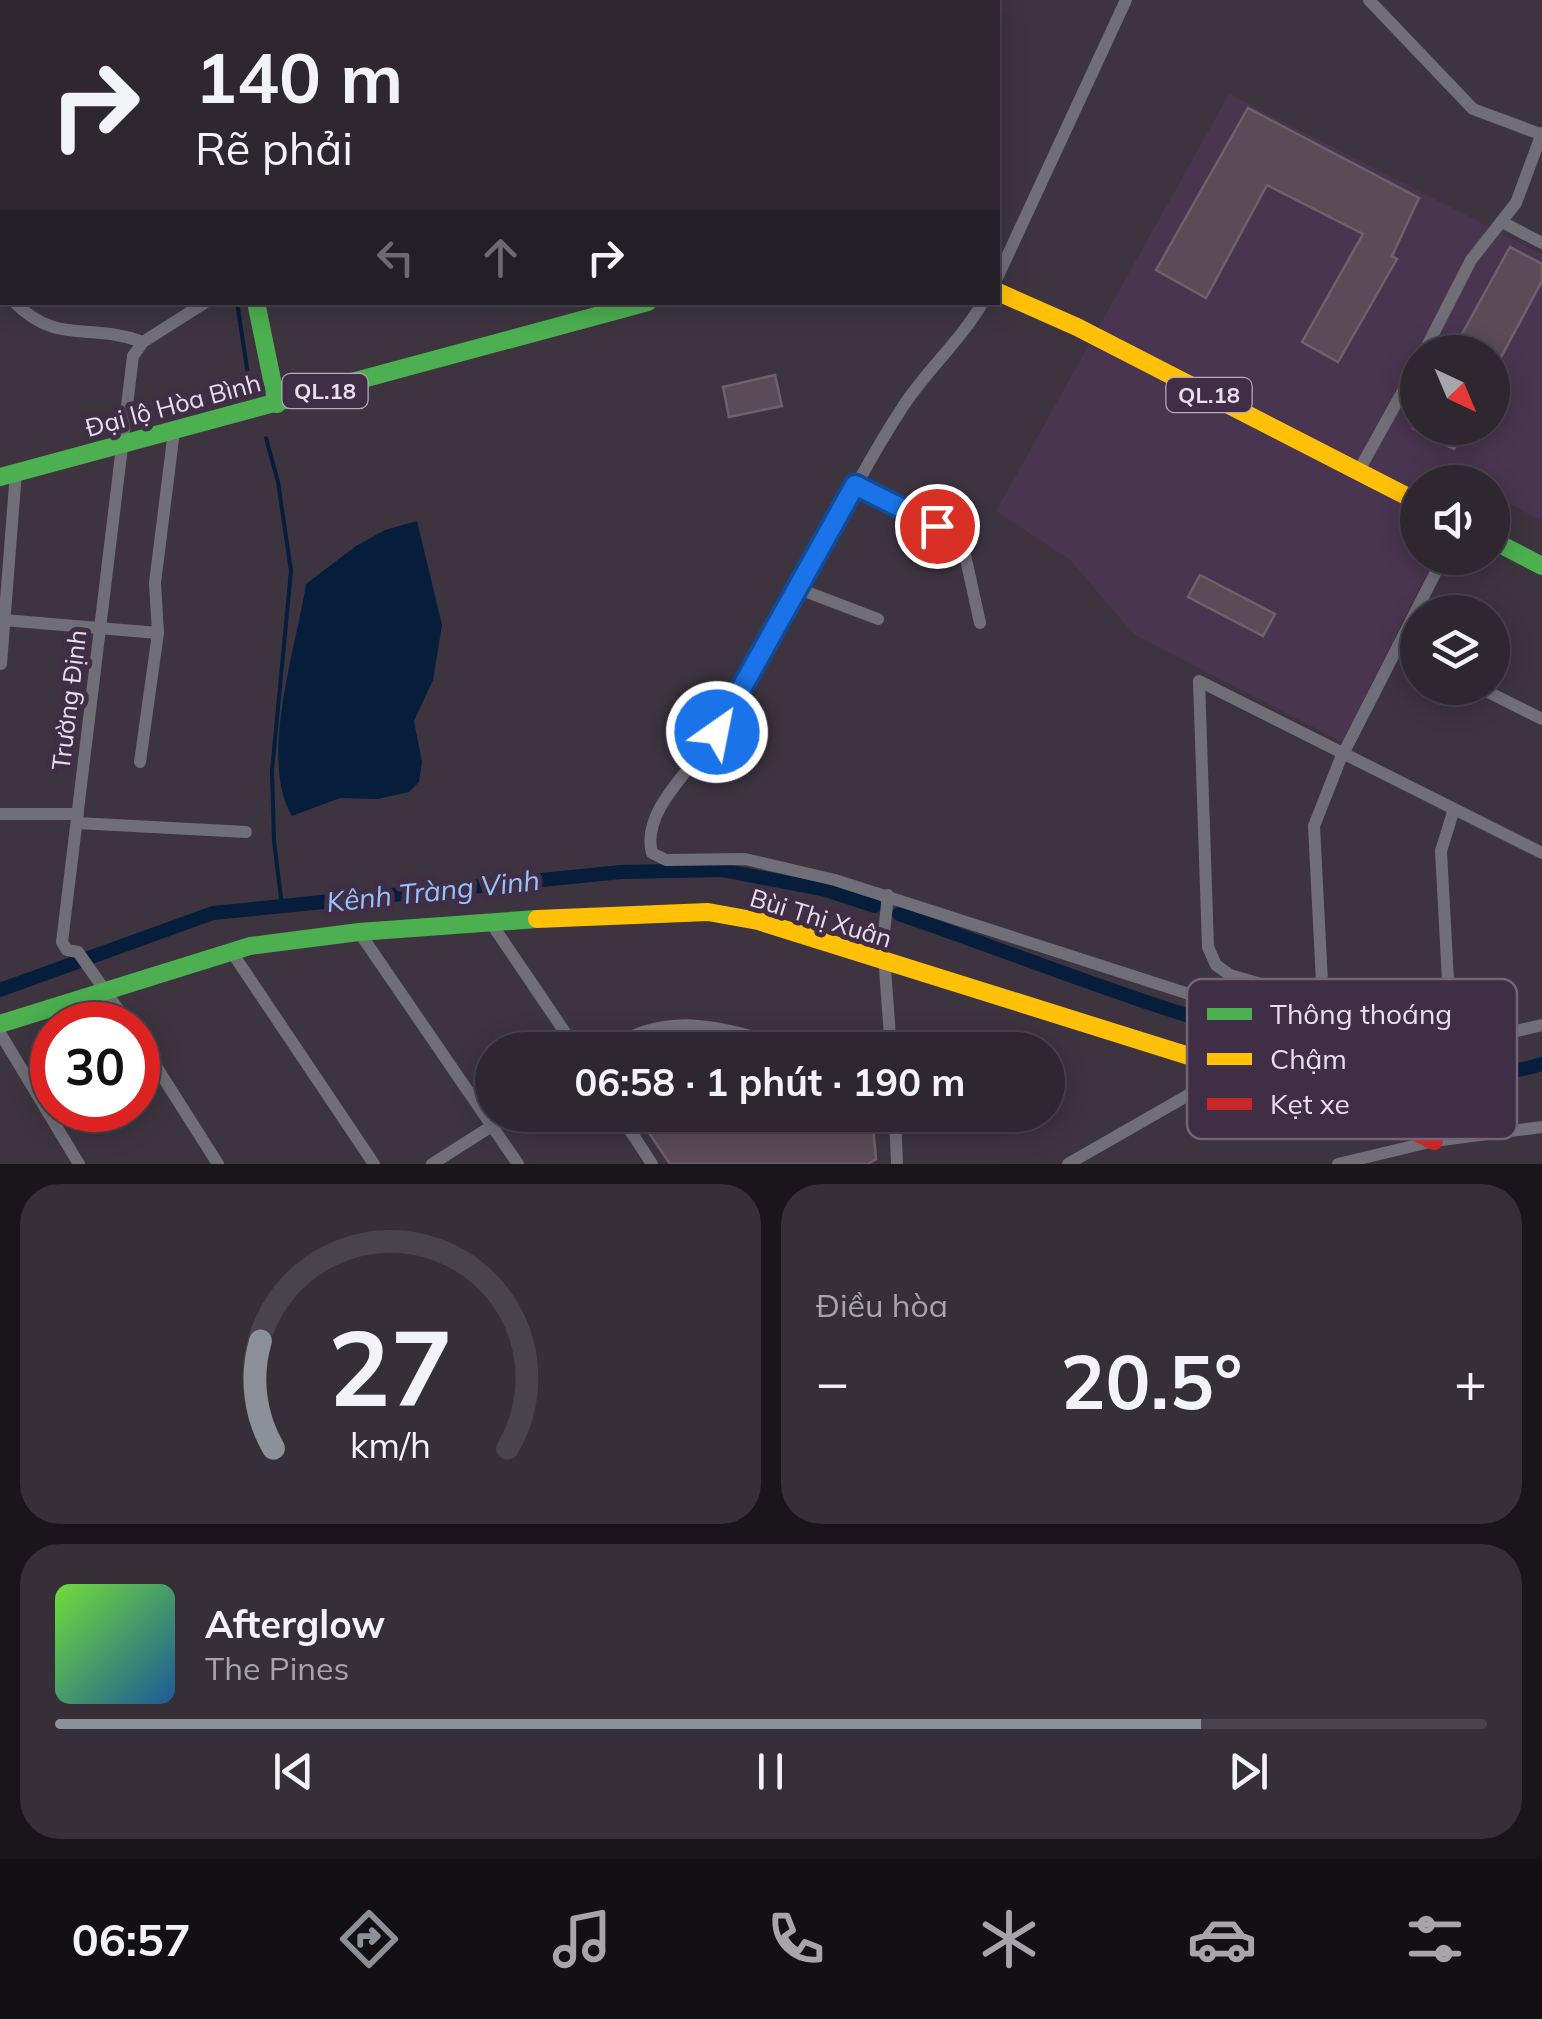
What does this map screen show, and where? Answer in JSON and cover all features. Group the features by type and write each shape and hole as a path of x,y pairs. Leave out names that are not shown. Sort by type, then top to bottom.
{"main road":[{"name":"QL.18","path":"1000,293 1077,327 1400,493"},
{"path":"257,305 277,404"},
{"name":"Đại lộ Hòa Bình","path":"8,475 637,305"},
{"path":"1510,549 1542,566"},
{"name":"Bùi Thị Xuân","path":"0,1024 101,982 232,951 359,932 708,912 758,921 1187,1056"},
{"name":"Bùi Thị Xuân","path":"1430,1139 1434,1141"}],"street":[{"path":"1000,272 1126,0"},
{"path":"1369,0 1474,110 1541,134 1516,203 1471,260 1433,335"},
{"path":"1502,222 1542,243"},
{"path":"18,305 45,328 116,334 142,342 201,305"},
{"path":"981,305 907,401 855,485 732,710 663,804 650,834 652,853 661,860 745,859 888,895 1187,993"},
{"name":"Trường Định","path":"101,982 78,952 67,950 62,942 133,356 142,342"},
{"path":"1358,472 1400,396"},
{"path":"140,762 158,633 155,584 174,431"},
{"path":"0,664 8,475"},
{"path":"855,485 962,541 980,623"},
{"path":"1323,979 1314,826 1344,754 1434,575"},
{"path":"799,589 878,618"},
{"path":"4,620 158,633"},
{"path":"1244,979 1230,975 1216,964 1208,947 1200,681 1542,853"},
{"path":"1510,703 1542,719"},
{"path":"1448,979 1441,851 1454,809"},
{"path":"0,814 246,832"},
{"path":"888,895 884,963 890,1032"},
{"path":"490,922 565,1032"},
{"path":"359,932 475,1102"},
{"path":"232,951 374,1164"},
{"path":"101,982 114,1002"},
{"path":"646,1032 659,1026 694,1022 730,1032"},
{"path":"1517,1031 1542,1025"},
{"path":"0,1033 79,1164"},
{"path":"160,1073 218,1164"},
{"path":"1068,1164 1187,1096"},
{"path":"1517,1131 1542,1128"},
{"path":"432,1164 482,1132"},
{"path":"495,1132 518,1164"},
{"path":"631,1132 652,1164"},
{"path":"895,1132 896,1164"},
{"path":"1338,1164 1451,1139"}],"shaded area":[{"path":"1229,94 1542,254 1542,521 1510,504 1510,465 1400,465 1400,575 1426,575 1416,595 1400,595 1400,627 1342,742 1135,635 1069,559 996,511"}],"water":[{"path":"417,521 442,625 433,680 414,721 422,762 419,782 409,792 378,799 340,798 292,816 282,792 279,734 306,584 356,546 385,530"}],"building":[{"path":"1248,108 1419,198 1392,256 1397,259 1338,362 1302,342 1363,234 1267,185 1206,298 1156,270"},
{"path":"1510,247 1542,264 1542,281 1510,341 1510,335 1461,335"},
{"path":"775,375 782,406 729,417 723,387"},
{"path":"1200,575 1275,614 1263,636 1188,597"},
{"path":"648,1132 874,1132 876,1159 868,1164 670,1164"}],"waterway":[{"path":"237,305 248,375"},
{"path":"266,438 278,482 291,571 272,771 274,841 282,906"},
{"name":"Kênh Tràng Vinh","path":"0,990 213,913 621,872 722,870 826,890 875,906"},
{"name":"Kênh Tràng Vinh","path":"899,914 1187,1015"},
{"name":"Kênh Tràng Vinh","path":"1517,1068 1542,1064"}],"traffic: fast":[{"path":"257,305 277,404"},
{"path":"0,477 637,305"},
{"path":"1510,549 1542,566"},
{"path":"0,1024 250,946 359,932 537,919"}],"traffic: slow":[{"path":"1000,293 1077,327 1400,493"},
{"path":"537,919 708,912 758,921 1187,1055"}],"traffic: jam":[{"path":"1430,1139 1434,1141"}],"route":[{"path":"717,732 750,681 855,485 937,526"}]}
